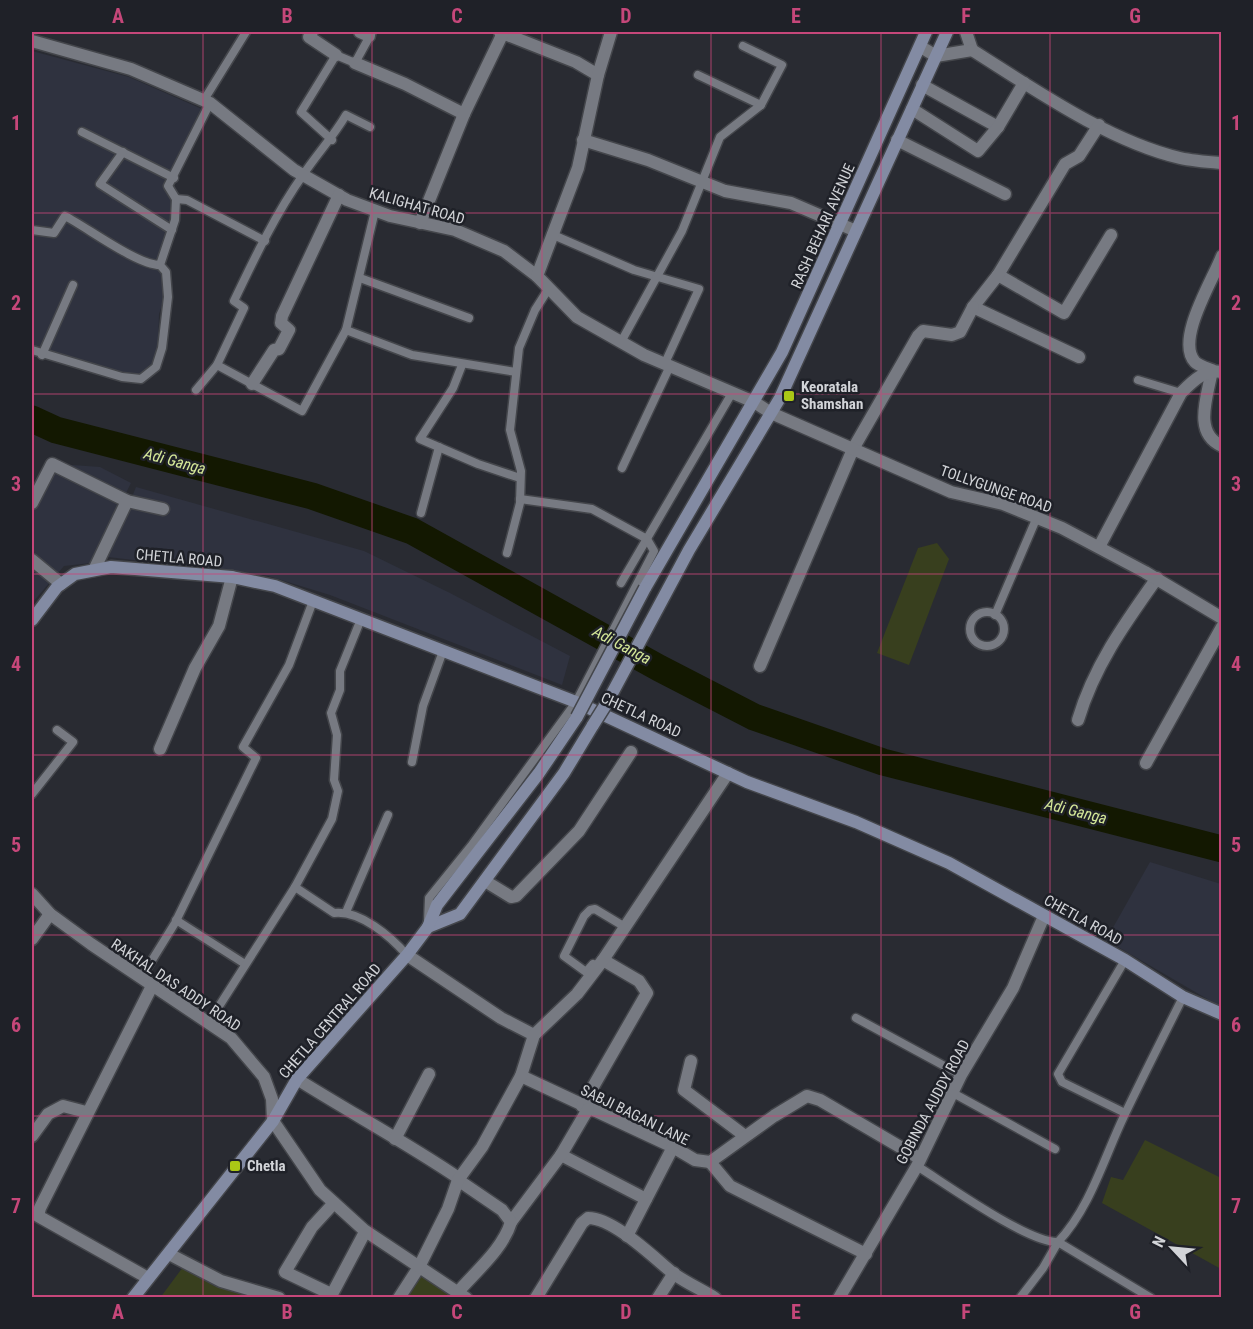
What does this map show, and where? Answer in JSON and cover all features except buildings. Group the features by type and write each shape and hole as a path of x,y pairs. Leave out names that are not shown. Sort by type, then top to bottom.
{"main road":[{"name":"RASH BEHARI AVENUE","path":"577,717 645,588 739,430 782,352 926,32"},
{"path":"428,927 460,914 564,773 593,725 688,550 771,413 947,32"},
{"name":"CHETLA ROAD","path":"32,620 61,584 75,574 111,567 232,577 275,586 576,702 728,773 856,822 949,863 1125,960 1183,997 1221,1014"},
{"name":"CHETLA CENTRAL ROAD","path":"133,1298 273,1121 297,1079 407,955 428,927 437,905 539,774 577,717"}],"street":[{"path":"32,41 36,32"},
{"path":"312,32 309,37 336,55"},
{"path":"420,223 464,114 502,32 576,62 598,75"},
{"path":"537,276 551,234 578,168 598,75 605,60 611,32"},
{"path":"966,32 972,50 1099,125 1154,150 1182,159 1221,163"},
{"name":"KALIGHAT ROAD","path":"32,41 131,69 207,102 268,151 303,175 339,195 375,211 455,230 504,251 537,276 577,317 644,355 754,402"},
{"path":"921,47 936,56 972,50"},
{"path":"355,63 405,84 464,114"},
{"path":"912,109 978,151 998,127 1024,82"},
{"path":"922,84 998,127"},
{"path":"760,666 853,449 918,336 923,331 952,335 960,332 973,307 998,275 1065,164 1079,156 1099,125"},
{"path":"583,140 648,160 725,191 791,203 856,231"},
{"path":"897,140 1005,194"},
{"path":"252,384 274,350 279,349 289,330 280,323 282,316 339,195"},
{"path":"998,275 1064,314 1111,235"},
{"path":"1217,371 1196,363 1190,353 1189,342 1192,324 1221,256"},
{"path":"973,307 1079,357"},
{"path":"1099,547 1181,393 1195,379 1217,371"},
{"path":"1217,371 1204,420 1204,431 1209,438 1221,446"},
{"name":"TOLLYGUNGE ROAD","path":"754,402 771,413 951,492 1003,504 1037,517 1157,578 1221,619"},
{"path":"32,503 52,464 127,501 163,509"},
{"path":"94,570 127,501"},
{"path":"32,560 61,584"},
{"path":"160,749 195,668 219,626 232,577"},
{"path":"1078,720 1086,691 1108,649 1157,578"},
{"path":"1146,763 1221,619"},
{"path":"485,881 511,897 516,896 579,831 631,752"},
{"path":"399,1298 419,1267 460,1179 482,1147 521,1076 534,1035 577,994 603,960 623,926 728,773"},
{"name":"RAKHAL DAS ADDY ROAD","path":"32,894 50,914 231,1038 264,1077 272,1099 273,1121"},
{"path":"32,939 50,914"},
{"name":"GOBINDA AUDDY ROAD","path":"839,1298 918,1162 961,1075 1013,988 1044,916"},
{"path":"407,955 501,1018 534,1035"},
{"path":"273,1121 320,1190 365,1232 462,1295 507,1234 511,1222 561,1155 647,993 639,981 603,960"},
{"path":"147,981 38,1216 148,1278"},
{"path":"691,1060 684,1090 745,1136"},
{"path":"395,1139 429,1074"},
{"name":"SABJI BAGAN LANE","path":"521,1076 694,1160 710,1162"},
{"path":"297,1079 395,1139 415,1148 502,1210 511,1222"},
{"path":"866,1254 730,1186 710,1162 745,1136 807,1096 820,1100 918,1162"},
{"path":"32,1136 48,1114 63,1106 87,1112"},
{"path":"627,1236 673,1148"},
{"path":"561,1155 646,1199"},
{"path":"334,1203 312,1227 285,1272 331,1296 365,1232"},
{"path":"536,1298 588,1218 607,1222 674,1274 716,1298"},
{"path":"169,1254 221,1281 272,1297"},
{"path":"658,1298 674,1274"}],"lane":[{"path":"160,265 172,230 176,198 168,186 174,178 207,102 246,32"},
{"path":"332,140 301,112 336,55 355,63 367,33"},
{"path":"621,342 660,276 682,231 720,137 761,105 782,65 743,46"},
{"path":"698,75 761,105"},
{"path":"196,390 217,364 244,308 234,301 303,175 332,140 346,115 370,127"},
{"path":"82,132 174,178"},
{"path":"123,152 100,184 172,230"},
{"path":"176,198 187,200 265,241"},
{"path":"217,364 302,411 346,330 375,211"},
{"path":"32,230 54,233 65,216 100,235 132,257 152,265 160,265 166,272 168,297 162,348 156,367 141,379 122,377 42,355 32,350"},
{"path":"551,234 634,270 699,289 622,468"},
{"path":"360,278 469,318"},
{"path":"42,355 73,285"},
{"path":"507,553 520,499 520,478 510,430 519,348 535,310 549,288"},
{"path":"346,330 412,355 462,365 516,372"},
{"path":"462,365 453,388 420,439 520,478"},
{"path":"1138,380 1181,393"},
{"path":"621,583 732,393"},
{"path":"421,513 439,447"},
{"path":"428,927 429,898 484,828 576,702 654,552 647,539 592,509 520,499"},
{"path":"995,615 1037,517"},
{"path":"147,981 256,758 243,747 289,665 313,600"},
{"path":"985,612 995,615 1002,623 1003,635 996,644 979,645 970,632 972,621 985,612"},
{"path":"209,1022 295,887 332,819 338,791 334,780 337,735 331,713 340,690 340,671 361,619"},
{"path":"412,762 423,706 443,651"},
{"path":"32,794 73,742 57,730"},
{"path":"346,912 388,815"},
{"path":"295,887 334,913 346,912 392,938 407,955"},
{"path":"595,909 623,926 589,971 583,970 564,956 590,910 595,909"},
{"path":"176,921 245,964"},
{"path":"1125,960 1058,1074 1062,1082 1125,1113"},
{"path":"1020,1298 1043,1268 1058,1242 1068,1232 1089,1194 1125,1113 1183,997"},
{"path":"856,1018 961,1075"},
{"path":"953,1094 1055,1149"},
{"path":"918,1162 1024,1230 1049,1242 1058,1242 1151,1298"}],"shaded area":[{"path":"32,51 129,77 202,109 164,182 172,202 171,220 158,259 163,275 164,299 159,314 158,348 147,377 102,368 32,345"},
{"path":"45,463 100,467 131,483 91,563 64,566 32,603 32,487"},
{"path":"136,487 364,551 570,656 562,685 330,595 268,576 108,557"},
{"path":"1150,862 1221,884 1221,1007 1106,940"}],"green space":[{"path":"937,543 949,559 909,665 877,653 918,548"},
{"path":"1145,1140 1221,1178 1221,1269 1102,1203 1111,1177 1123,1180"},
{"path":"183,1267 214,1286 260,1297 160,1298"},
{"path":"420,1271 458,1298 403,1298"}],"waterway":[{"name":"Adi Ganga","path":"32,419 56,430 312,496 412,531 659,668 754,717 883,762 1222,849"}],"place":[{"name":"Keoratala Shamshan","path":"789,396"},
{"name":"Chetla","path":"235,1166"}]}
